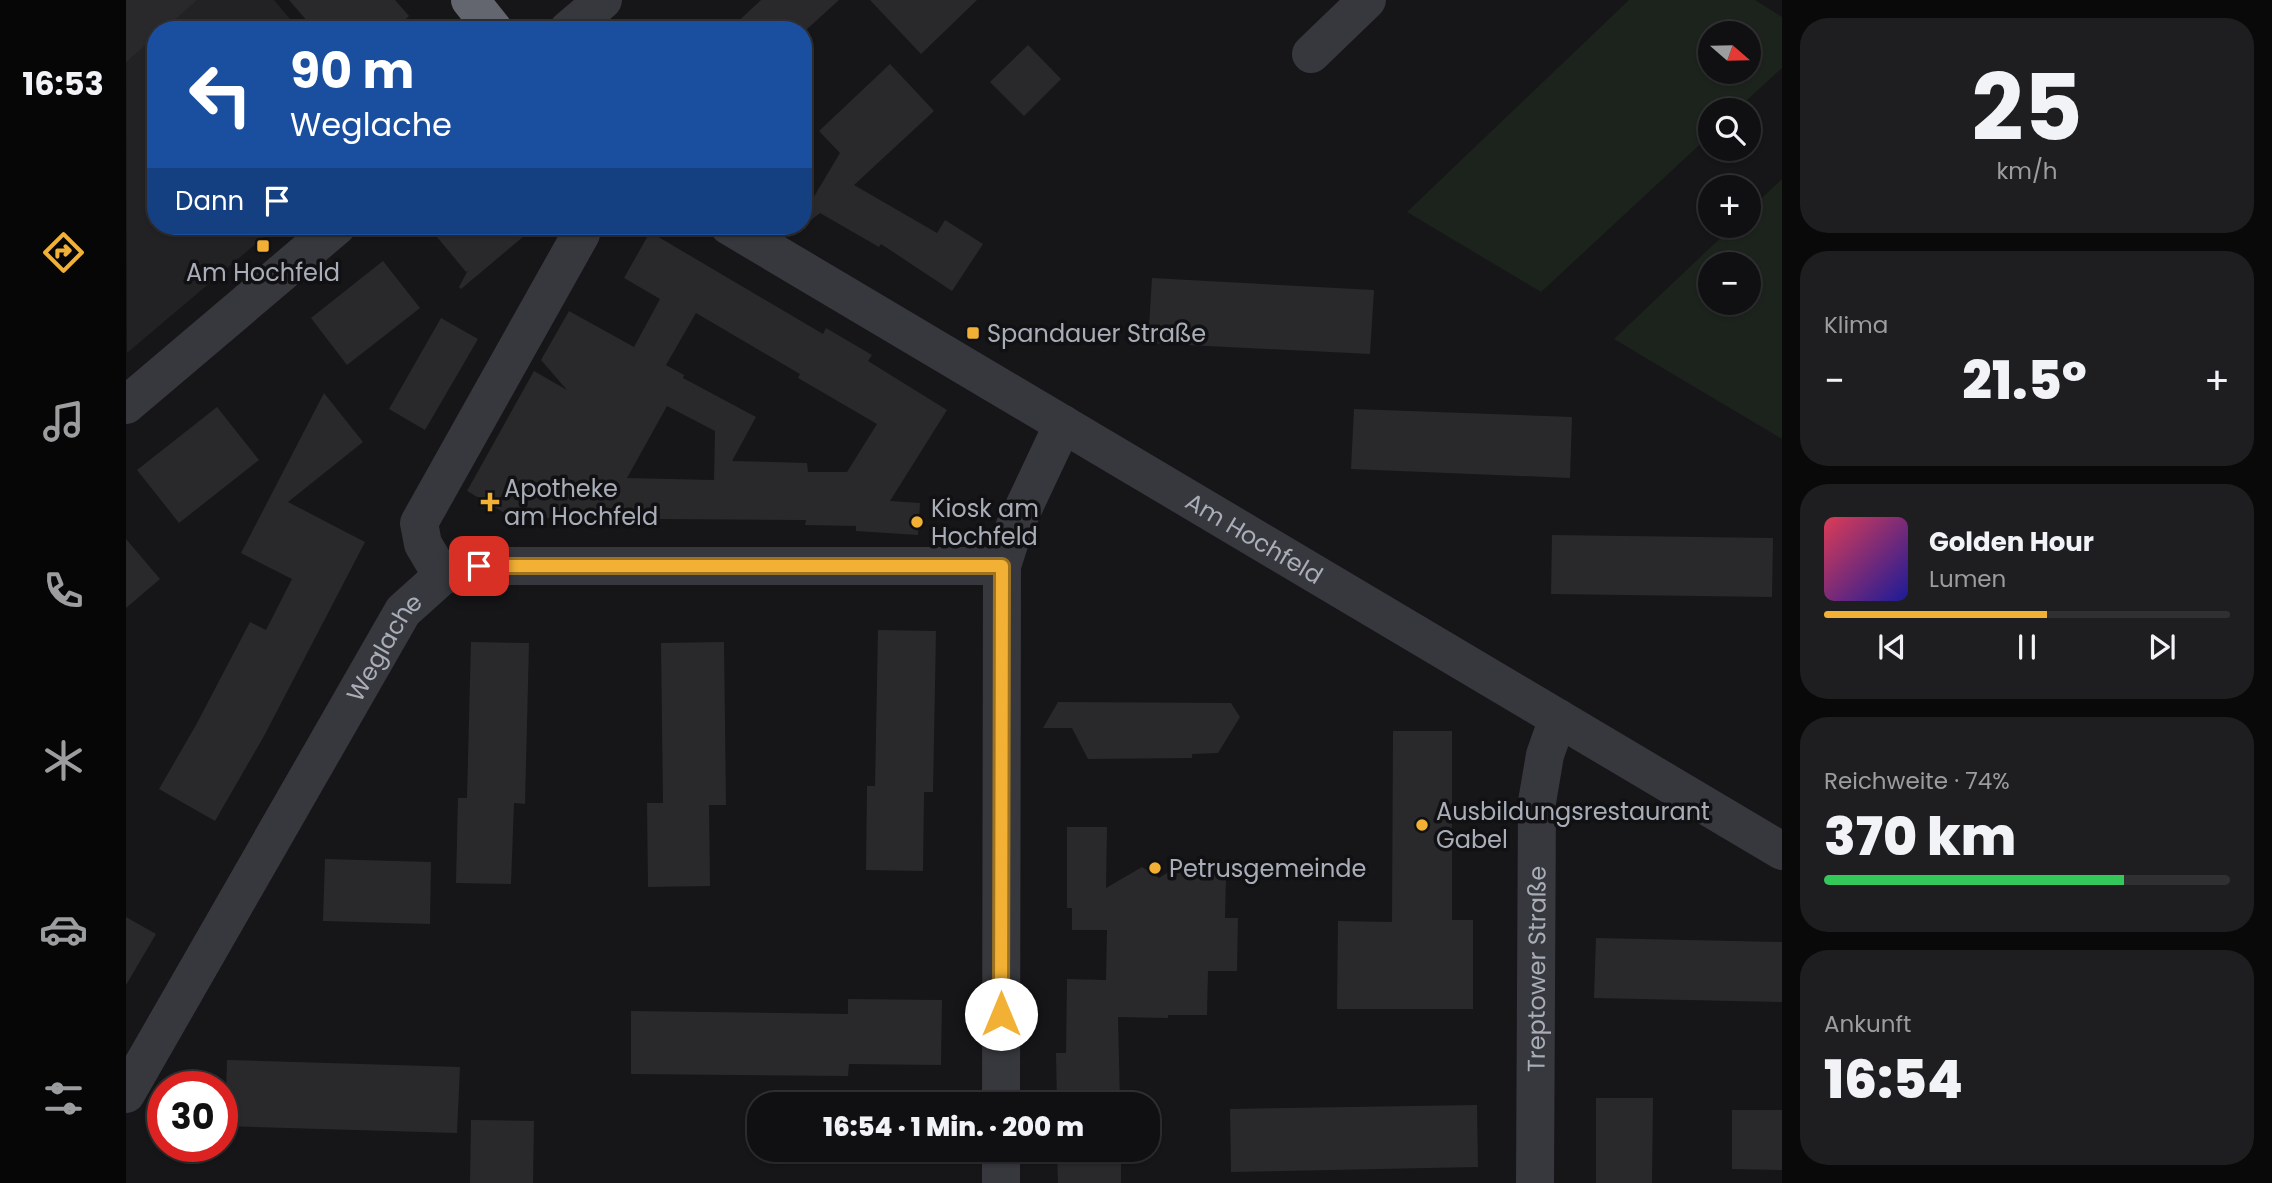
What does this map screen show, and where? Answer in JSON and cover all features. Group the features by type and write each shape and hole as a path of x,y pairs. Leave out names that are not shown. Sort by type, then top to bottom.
{"highway":[{"path":"470,0 487,21"}],"street":[{"path":"578,21 603,0"},
{"path":"1311,54 1367,0"},
{"path":"126,405 326,235"},
{"path":"442,576 423,544 419,523 579,235"},
{"name":"Am Hochfeld","path":"744,235 1782,851"},
{"path":"1001,1092 1002,566 1014,528 1063,424"},
{"name":"Weglache","path":"126,1094 403,611 442,576 479,566 1002,566"},
{"name":"Treptower Straße","path":"1535,1183 1537,802 1545,755 1558,718"},
{"path":"1001,1162 1001,1183"}],"shaded area":[{"path":"126,0 274,0 292,21 147,21 147,235 266,235 127,353"},
{"path":"1629,0 1755,0 1782,17 1782,68 1749,98 1698,98 1698,146 1541,292 1407,212"},
{"path":"1782,179 1782,439 1614,339 1698,259 1698,315 1761,315 1761,252 1706,252 1720,238 1761,238 1761,199"}],"building":[{"path":"126,0 197,0 173,21 147,21 147,44 126,62"},
{"path":"289,0 395,0 409,16 404,21 307,21"},
{"path":"761,0 839,0 812,25 812,21 739,21"},
{"path":"870,0 977,0 921,54"},
{"path":"1028,45 1061,79 1024,116 990,82"},
{"path":"890,64 934,111 854,185 937,233 945,220 983,244 952,291 881,244 879,247 820,213 812,219 812,200 840,153 819,131"},
{"path":"435,235 525,235 461,289 459,287 468,270 466,272"},
{"path":"648,235 655,235 823,334 826,328 872,355 868,361 947,410 890,501 920,503 918,535 856,531 856,526 805,525 806,520 529,518 525,525 467,491 534,371 567,390 541,360 569,311 634,347 660,299 624,278","holes":["696,313 800,374 798,378 877,424 847,472 808,472 807,463 732,461 756,417 683,378 684,375 666,365","667,406 715,431 714,480 627,478"]},
{"path":"383,261 420,308 347,365 311,318"},
{"path":"1152,278 1374,290 1370,354 1148,343"},
{"path":"441,318 478,339 425,430 389,409"},
{"path":"324,393 363,442 288,502 365,542 264,736 215,821 159,789 250,622 266,630 292,579 241,553"},
{"path":"217,407 259,460 179,523 137,470"},
{"path":"1354,409 1572,417 1570,478 1351,469"},
{"path":"1552,535 1773,538 1772,597 1551,594"},
{"path":"126,539 160,579 126,608"},
{"path":"878,630 936,631 933,792 924,792 923,871 866,870 867,786 875,786"},
{"path":"471,642 529,643 525,804 514,803 511,884 456,883 458,798 467,798"},
{"path":"724,642 726,805 709,805 710,886 648,887 647,803 663,803 661,643"},
{"path":"1058,702 1231,703 1240,717 1218,753 1192,754 1192,758 1088,759 1072,728 1043,728"},
{"name":"Ausbildungsrestaurant Gabel","path":"1393,731 1452,731 1452,920 1473,920 1473,1009 1337,1009 1338,921 1392,922"},
{"path":"1067,827 1107,827 1106,888 1142,867 1159,878 1175,868 1193,877 1209,868 1226,877 1225,918 1238,918 1237,971 1208,971 1207,1015 1168,1015 1168,1018 1118,1017 1120,1092 1057,1092 1056,1053 1066,1053 1067,979 1106,980 1107,930 1072,930 1072,908 1067,908"},
{"path":"325,859 431,862 430,924 323,921"},
{"path":"126,917 156,934 126,985"},
{"path":"1596,938 1782,942 1782,1002 1594,998"},
{"path":"848,999 942,1000 941,1065 849,1064 848,1076 631,1074 631,1011 848,1014"},
{"path":"227,1060 460,1067 457,1133 238,1126 238,1071 227,1071"},
{"path":"1596,1098 1653,1098 1652,1183 1596,1183"},
{"path":"1477,1105 1478,1167 1231,1172 1230,1109"},
{"path":"1732,1110 1782,1110 1782,1170 1732,1169"},
{"path":"471,1120 534,1121 533,1183 470,1183"},
{"path":"1057,1162 1121,1162 1121,1183 1058,1183"}],"place":[{"name":"Am Hochfeld","path":"263,246"},
{"name":"Spandauer Straße","path":"973,333"},
{"name":"Apotheke am Hochfeld","path":"490,502"},
{"name":"Kiosk am Hochfeld","path":"917,522"},
{"name":"Ausbildungsrestaurant Gabel","path":"1422,825"},
{"name":"Petrusgemeinde","path":"1155,868"}],"route":[{"path":"479,566 1002,566 1001,1014"}]}
